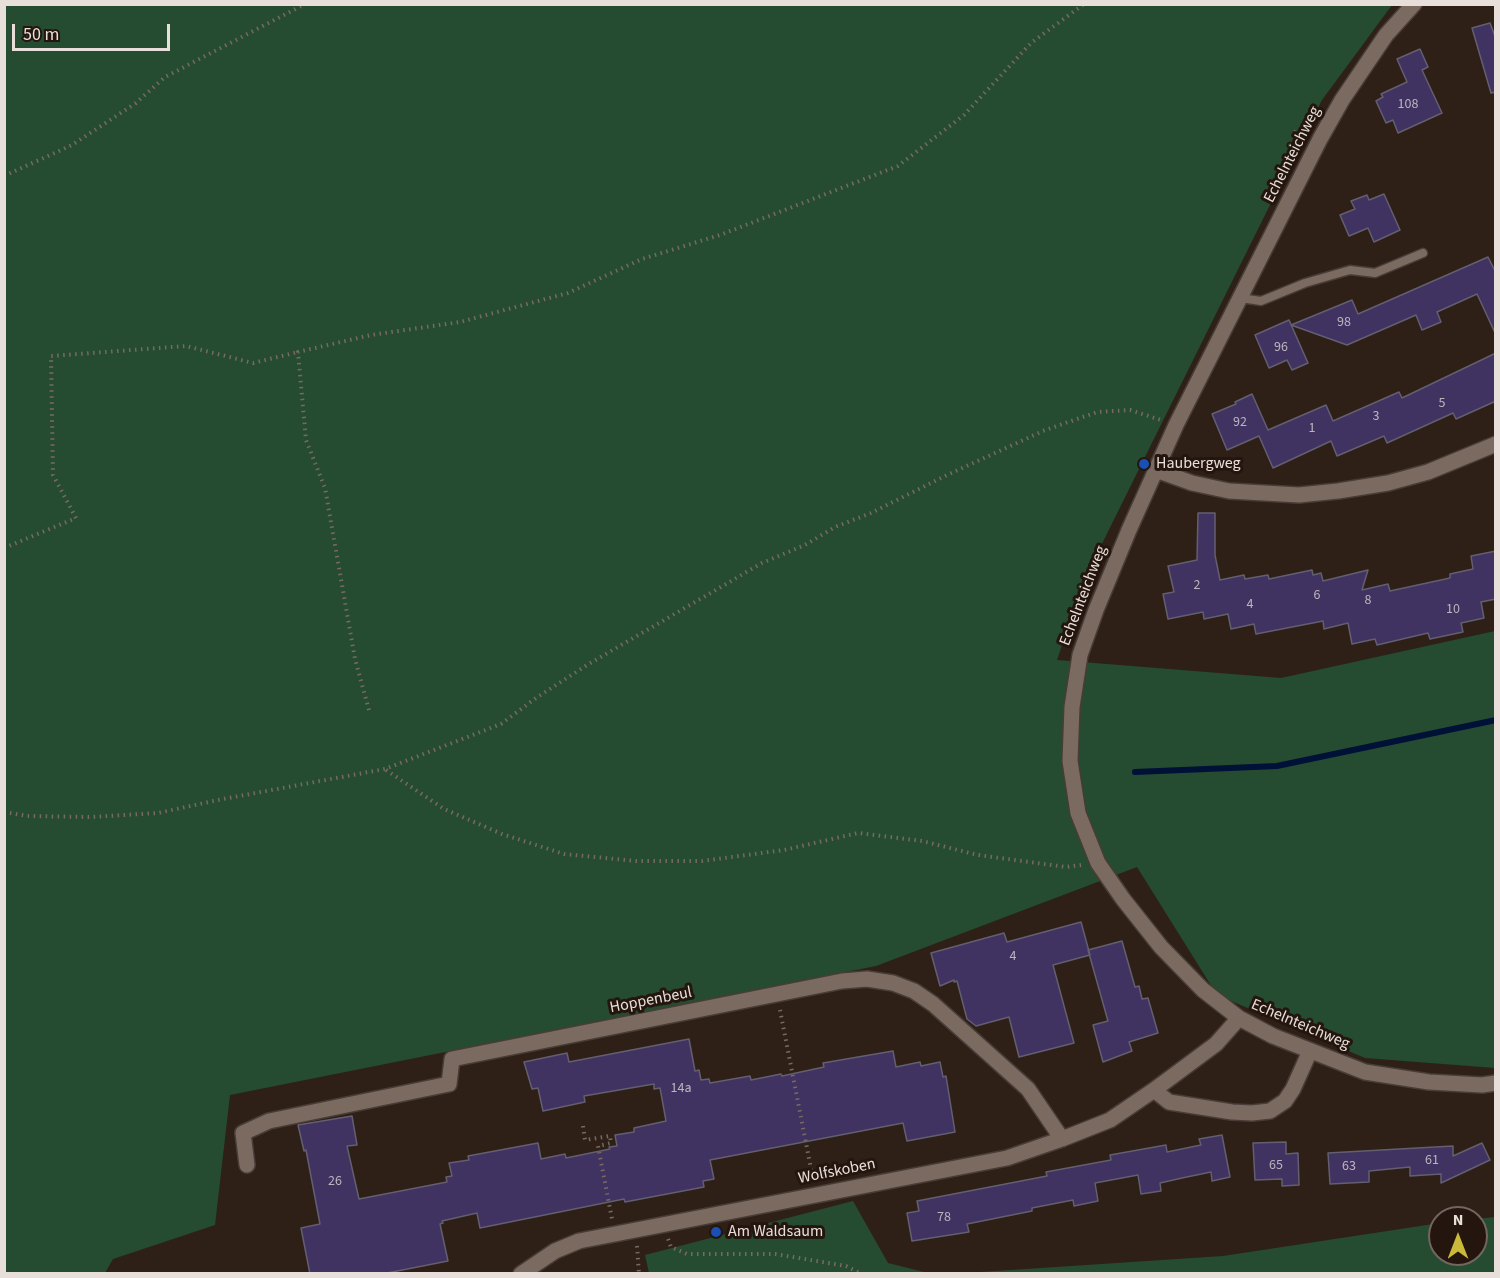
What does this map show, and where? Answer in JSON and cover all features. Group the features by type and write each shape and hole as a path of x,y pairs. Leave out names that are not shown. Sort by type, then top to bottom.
{"street":[{"name":"Echelnteichweg","path":"1411,5 1386,35 1342,100 1320,139 1176,425 1096,610 1080,655 1072,707 1070,761 1078,813 1098,863 1161,947 1203,990 1239,1018 1273,1036 1365,1072 1430,1082 1482,1085 1496,1083"},
{"path":"1156,470 1192,483 1229,491 1299,495 1388,483 1428,471 1496,444"},
{"name":"Hoppenbeul","path":"247,1166 243,1133 269,1121 449,1084 452,1059 842,981 867,979 892,983 914,991 933,1004 1028,1089 1062,1139"},
{"name":"Wolfskoben","path":"521,1274 555,1251 579,1241 1007,1158 1062,1139 1110,1120 1154,1090 1216,1044 1239,1018"},
{"path":"1154,1090 1169,1102 1232,1112 1270,1111 1285,1101 1310,1051"}],"lane":[{"path":"1240,298 1261,301 1305,283 1350,270 1375,273 1423,253"}],"path":[{"path":"4,176 72,145 136,103 165,77 305,4"},
{"path":"4,548 76,518 53,475 51,356 186,346 253,363 371,335 460,322 568,293 642,259 720,235 898,166 964,115 1032,43 1084,4"},
{"path":"298,352 306,440 325,488 355,659 369,710"},
{"path":"4,812 27,816 91,817 158,813 385,770 501,724 587,665 762,563 1043,431 1097,412 1130,410 1176,425"},
{"path":"385,770 444,808 502,834 564,854 636,861 702,861 784,850 858,833 922,841 978,855 1066,867 1098,863"},
{"path":"777,994 817,1194"},
{"path":"583,1126 585,1140 610,1136 611,1143 598,1146 608,1198"},
{"path":"664,1224 671,1247 687,1254 775,1254 846,1266 862,1274"},
{"path":"635,1230 639,1274"}],"green space":[{"path":"5,5 1392,5 1322,100 1083,582 1057,660 1281,678 1495,631 1495,1068 1365,1058 1217,995 1137,867 876,966 230,1095 215,1225 113,1259 105,1273 5,1274"},
{"path":"853,1201 888,1263 928,1273 649,1273 645,1255"},
{"path":"1495,1217 1495,1273 965,1273 1223,1256 1428,1225 1428,1266 1488,1266 1488,1218"}],"building":[{"path":"1490,23 1496,39 1496,92 1491,93 1472,28"},
{"path":"1420,49 1428,67 1422,70 1442,113 1398,133 1393,120 1386,123 1376,101 1383,97 1381,94 1407,82 1397,59"},
{"path":"1384,194 1400,230 1374,242 1368,228 1349,236 1340,215 1355,209 1351,201 1367,195 1369,200"},
{"path":"1488,257 1496,273 1496,335 1477,294 1437,312 1441,322 1422,330 1416,315 1347,345 1291,325 1352,300 1358,314"},
{"path":"1289,320 1308,363 1292,370 1287,360 1269,368 1255,335"},
{"path":"1496,353 1496,401 1456,419 1453,413 1387,443 1384,436 1337,456 1331,441 1273,468 1259,436 1227,450 1212,414 1252,394 1268,430 1326,405 1333,421 1399,392 1402,398"},
{"path":"1198,513 1215,513 1215,555 1220,580 1244,575 1245,579 1268,575 1269,579 1312,570 1313,575 1321,573 1323,581 1368,570 1362,590 1388,584 1390,591 1450,578 1450,574 1473,569 1471,556 1496,551 1496,599 1481,602 1484,618 1461,623 1463,632 1430,639 1428,633 1377,645 1375,639 1352,644 1348,623 1324,629 1323,621 1256,634 1254,624 1231,629 1228,614 1204,619 1203,612 1168,619 1163,594 1174,592 1168,566 1197,560"},
{"path":"1081,922 1090,955 1053,965 1074,1043 1019,1057 1009,1017 976,1026 967,1019 957,981 954,982 954,980 940,986 931,953 1004,933 1007,942"},
{"path":"1122,941 1135,987 1139,986 1142,999 1148,998 1158,1033 1129,1042 1132,1051 1103,1062 1093,1025 1108,1021 1088,950"},
{"path":"689,1039 695,1071 699,1070 701,1080 709,1079 710,1083 750,1076 751,1080 781,1074 782,1076 824,1067 823,1063 893,1051 896,1067 920,1062 921,1066 940,1062 943,1077 946,1076 955,1132 907,1141 903,1123 710,1160 714,1179 703,1181 704,1187 625,1202 624,1199 480,1228 477,1213 442,1221 443,1223 440,1224 448,1261 382,1274 310,1274 301,1228 320,1224 306,1150 304,1151 298,1125 352,1116 357,1145 347,1146 359,1199 447,1182 446,1177 452,1176 449,1163 469,1160 468,1156 538,1143 541,1159 565,1154 566,1158 610,1149 609,1147 617,1146 615,1135 634,1132 634,1128 666,1121 660,1088 654,1089 654,1084 584,1096 585,1102 543,1111 538,1088 532,1089 524,1062 567,1053 569,1062"},
{"path":"1222,1135 1230,1177 1212,1181 1211,1172 1160,1183 1161,1191 1141,1194 1138,1175 1095,1183 1098,1201 1074,1206 1073,1200 1032,1208 1032,1211 967,1224 969,1232 912,1241 907,1213 919,1211 917,1201 1047,1176 1046,1172 1111,1160 1110,1155 1166,1145 1167,1152 1201,1145 1199,1139"},
{"path":"1286,1142 1286,1154 1298,1153 1299,1185 1282,1186 1282,1179 1255,1180 1253,1143"},
{"path":"1482,1143 1490,1160 1441,1183 1441,1174 1410,1176 1410,1167 1369,1171 1369,1182 1330,1184 1328,1153 1453,1146 1453,1156"}],"waterway":[{"path":"1135,772 1277,766 1496,720"}],"place":[{"name":"Haubergweg","path":"1144,464"},
{"name":"Am Waldsaum","path":"716,1232"}]}
